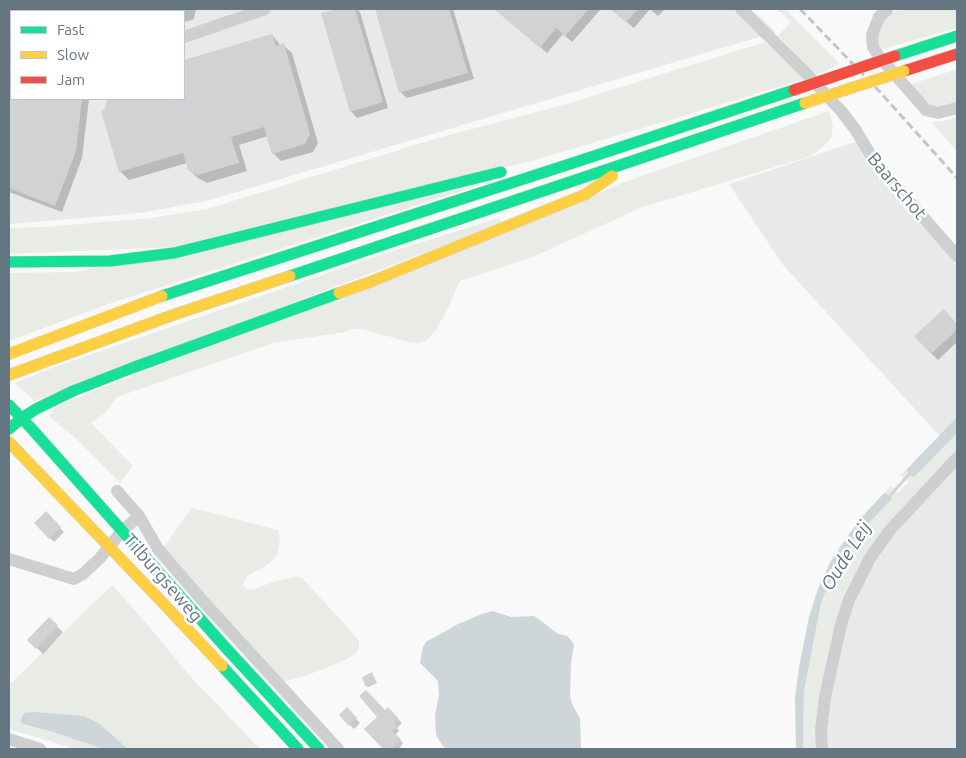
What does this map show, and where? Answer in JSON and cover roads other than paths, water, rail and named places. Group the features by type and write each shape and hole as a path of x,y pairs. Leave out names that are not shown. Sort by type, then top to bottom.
{"main road":[{"path":"9,354 167,294 957,36"},
{"path":"12,373 173,314 957,54"},
{"path":"9,429 36,409 91,383 370,282 577,198 586,194 633,161"},
{"path":"9,262 110,261 174,253 494,173 576,162"},
{"name":"Tilburgseweg","path":"9,405 319,749"},
{"name":"Tilburgseweg","path":"9,442 109,546 298,749"}],"street":[{"path":"185,37 265,9"},
{"name":"Baarschot","path":"742,9 842,112 875,162 957,256"},
{"path":"887,10 879,17 872,35 873,47 878,55 926,110 938,112 957,108"},
{"path":"822,749 821,731 825,697 848,600 870,558 890,530 957,458"},
{"name":"Tilburgseweg","path":"116,491 139,516 158,549 201,599 338,749"},
{"path":"9,559 74,579 83,574 100,558 122,531 139,516"},
{"path":"9,740 40,749"}],"water":[{"path":"957,417 957,433 914,477 912,476 906,470"},
{"path":"886,493 892,499 864,528 828,585 821,603 804,691 803,749 796,749 795,699 799,667 809,617 817,592 832,559 847,537 860,519"},
{"path":"493,611 511,617 534,616 558,634 567,636 571,640 574,645 571,662 570,696 580,718 581,749 446,749 442,745 436,735 435,716 439,695 438,681 420,663 423,647 426,642 458,624"},
{"path":"24,713 84,716 100,724 128,749 103,749 23,724 20,721"}],"waterway":[{"name":"Oude Leij","path":"887,499 911,472"}],"railway":[{"path":"800,9 880,92 957,178"}]}
